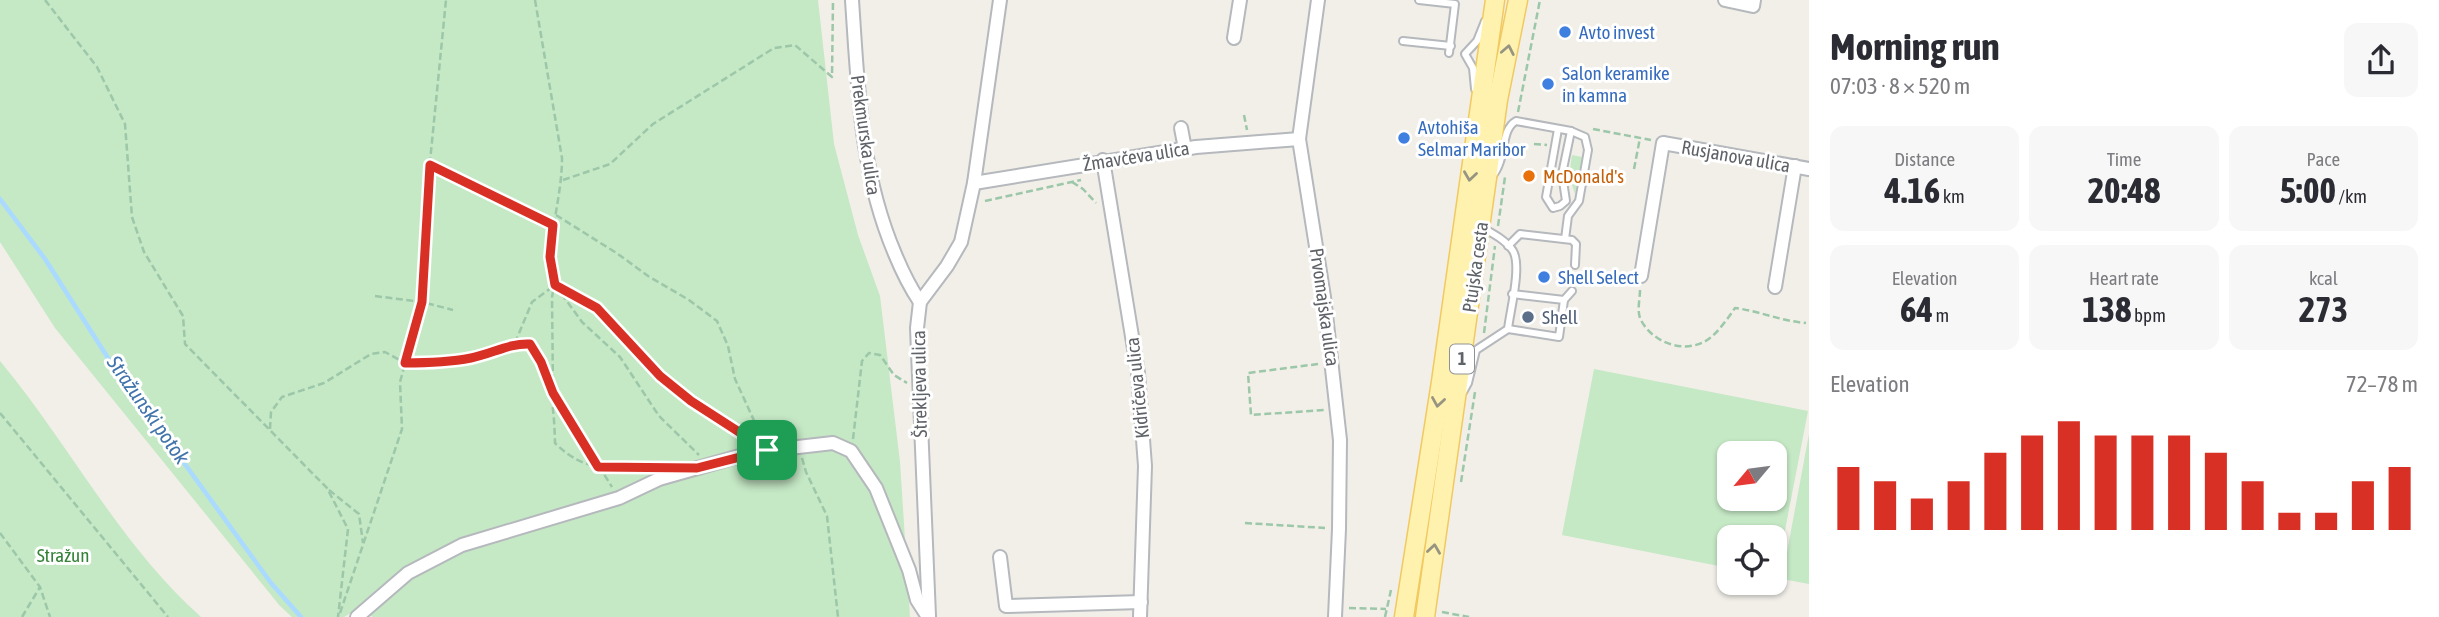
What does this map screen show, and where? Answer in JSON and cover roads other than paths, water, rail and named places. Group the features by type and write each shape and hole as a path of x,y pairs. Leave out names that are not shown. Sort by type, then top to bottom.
{"main road":[{"name":"Ptujska cesta","path":"1404,617 1443,369 1494,0"},
{"name":"Ptujska cesta","path":"1434,614 1455,406 1489,231 1487,183 1498,100 1518,0"}],"street":[{"name":"Prekmurska ulica","path":"852,0 861,124 870,180 881,221 907,284 920,302"},
{"name":"Štrekljeva ulica","path":"928,617 916,342 920,302 947,267 961,242 974,183 1000,0"},
{"path":"1234,38 1240,0"},
{"name":"Prvomajska ulica","path":"1318,0 1299,139 1332,363 1340,440 1335,612"},
{"path":"1725,0 1753,6 1754,0"},
{"path":"1181,128 1185,149"},
{"name":"Žmavčeva ulica","path":"974,183 1103,160 1185,149 1299,139"},
{"name":"Rusjanova ulica","path":"1641,276 1663,143 1809,169"},
{"name":"Kidričeva ulica","path":"1103,160 1138,373 1145,466 1140,617"},
{"path":"1775,287 1796,166"},
{"path":"357,617 408,573 462,545 620,498 659,479 709,465 767,450 833,443 851,451 881,500 909,570 917,600 928,617"},
{"path":"1000,557 1006,607 1141,602"}],"lane":[{"path":"1403,41 1450,50 1455,4 1419,0"},
{"path":"1487,183 1500,166 1506,132 1516,121 1571,131 1584,137 1588,144 1579,201 1568,216 1565,239"},
{"path":"1558,129 1546,197 1553,208 1566,201 1562,174 1571,131"},
{"path":"1489,231 1512,250 1517,262 1508,329"},
{"path":"1508,246 1520,234 1572,240 1576,244 1575,265"},
{"path":"1455,406 1468,383 1476,350 1508,329 1559,337 1564,300 1572,291"},
{"path":"1512,294 1564,300"}],"waterway":[{"name":"Stražunski potok","path":"0,199 45,259 108,358 271,583 301,617"}],"place":[{"name":"Avto invest","path":"1565,32"},
{"name":"Salon keramike in kamna","path":"1548,84"},
{"name":"Avtohiša Selmar Maribor","path":"1404,138"},
{"name":"McDonald's","path":"1529,176"},
{"name":"Shell Select","path":"1544,277"},
{"name":"Shell","path":"1528,317"}],"park label":[{"name":"Stražun","path":"63,555"}]}
